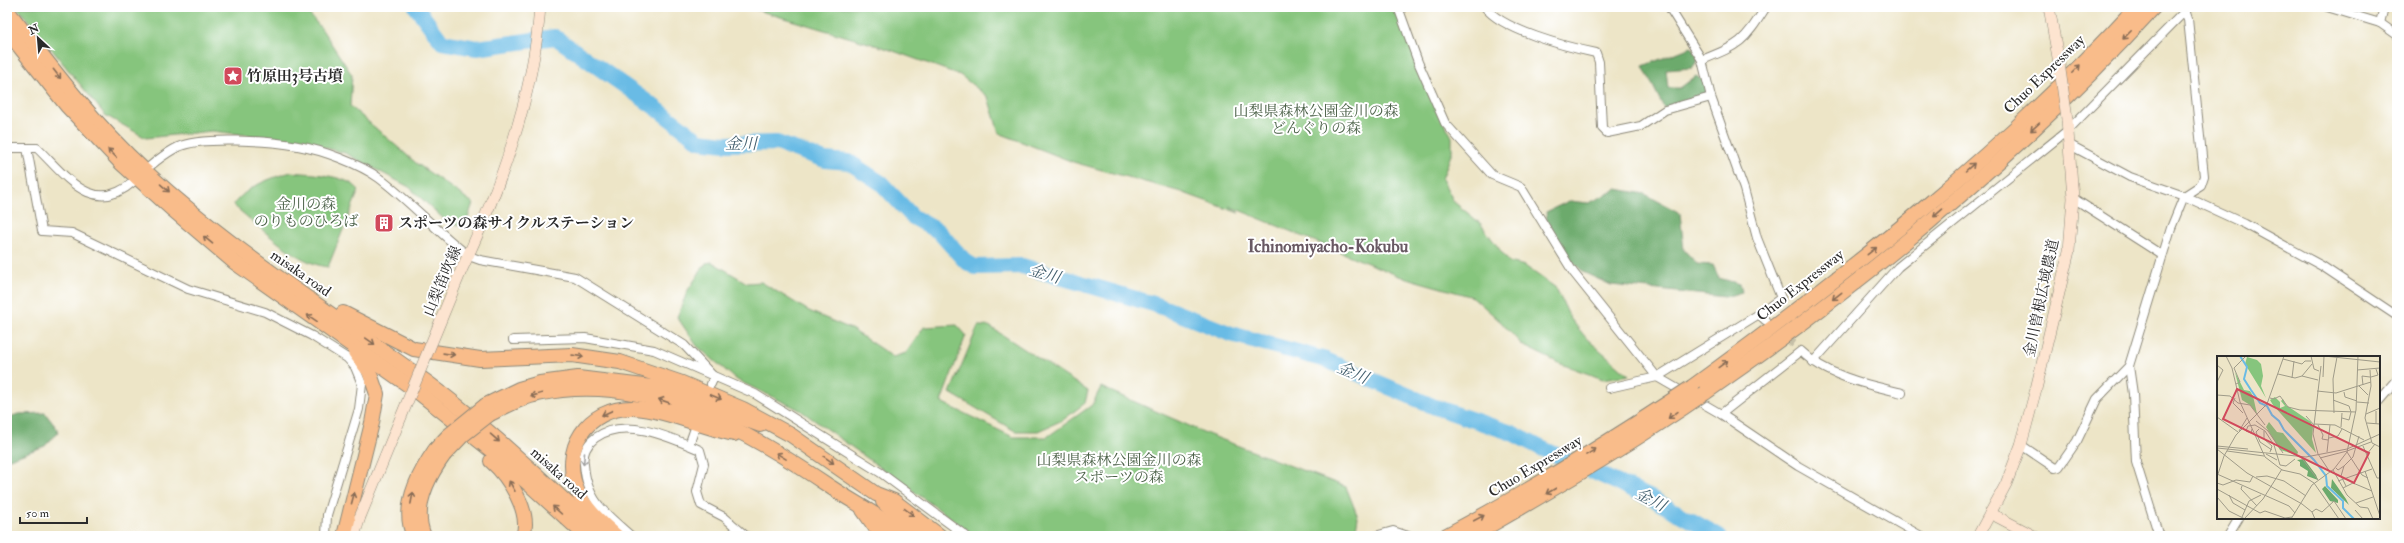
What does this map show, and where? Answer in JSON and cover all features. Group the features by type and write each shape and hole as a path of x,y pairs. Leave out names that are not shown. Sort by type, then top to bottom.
{"highway":[{"name":"Chuo Expressway","path":"1445,536 1499,508 1583,457 1692,386 1769,331 1884,242 2047,97 2136,7"},
{"name":"Chuo Expressway","path":"1472,536 1607,458 1705,393 1775,344 1892,253 2056,107 2154,7"},
{"name":"misaka road","path":"7,10 75,97 141,174 263,267 430,385 491,435 603,536"},
{"name":"misaka road","path":"7,31 67,106 234,262 435,406 497,455 586,536"},
{"path":"263,267 315,295 347,316 414,349 480,358 572,355 620,362 682,383 743,409 791,435 876,494 894,501 940,536"},
{"path":"336,334 361,358 369,371 377,394 372,423 344,536"},
{"path":"414,536 409,510 414,488 422,469 463,435 488,410 519,389 540,383 578,378 614,381 660,388 726,414 791,435"},
{"path":"488,410 536,394 564,390 606,390 646,395 713,417 754,439 882,519 905,536"},
{"path":"435,406 456,431 495,465 510,482 522,507 523,536"},
{"path":"616,536 601,514 578,492 572,458 578,437 592,420 612,410 633,408 666,414 722,432 754,439"},
{"path":"424,536 420,512 424,492 440,453"},
{"path":"876,494 888,508 920,536"},
{"path":"861,507 875,527 887,536"}],"street":[{"name":"山梨笛吹線","path":"354,536 360,517 461,271 481,228 518,129 536,44 540,7"},
{"path":"1398,7 1418,62 1445,123 1492,175 1521,187 1573,272 1657,377 1721,414 1798,466 1922,536"},
{"path":"1485,7 1490,14 1529,33 1570,47 1596,53 1599,62 1602,128 1606,133 1641,126 1665,110 1711,97"},
{"path":"1609,388 1657,377 1762,317 1782,298 1757,238 1744,189 1711,97 1702,60 1669,7"},
{"path":"1702,60 1734,47 1747,36 1766,7"},
{"name":"金川曽根広域農道","path":"1978,536 2006,484 2021,445 2036,390 2069,250 2073,198 2070,145 2059,63 2049,7"},
{"path":"2327,7 2380,23 2397,35"},
{"path":"2380,23 2384,7"},
{"path":"1813,362 1898,268 2068,124 2186,8"},
{"path":"2159,536 2136,462 2133,394 2129,366 2162,255 2184,196 2200,185 2204,176 2198,99 2186,8"},
{"path":"7,148 37,148 76,185 85,192 97,196 112,196 178,147 200,140 262,142 299,146 338,158 378,178 468,256 480,260 575,277 684,345 712,381"},
{"path":"2070,145 2130,177 2184,196 2245,224 2322,266 2397,316"},
{"path":"27,148 42,231 72,233 188,289 265,312 312,336 347,358 355,367 360,374 362,393 360,409 327,515 326,536"},
{"path":"2073,198 2162,255"},
{"path":"513,340 585,338 654,350 712,381 755,394 874,469 966,536"},
{"path":"1794,344 1813,362 1868,385 1902,394"},
{"path":"1721,414 1801,351"},
{"path":"2021,445 2055,468 2059,467 2077,441 2097,399 2129,366"},
{"path":"2380,400 2397,380"},
{"path":"689,445 695,428"},
{"path":"631,536 601,514 585,476 583,460 585,449 592,440 601,433 614,429 632,429 659,434 700,450 703,455 704,464 697,492 701,505 724,517 746,536"},
{"path":"1990,513 2034,536"},
{"path":"2228,536 2238,519"},
{"path":"1374,536 1393,531 1408,536"}],"green space":[{"path":"17,7 303,7 321,28 352,75 350,106 416,163 473,203 465,227 447,222 409,187 345,153 299,141 212,131 146,138 105,115"},
{"name":"山梨県森林公園金川の森 どんぐりの森","path":"747,7 1385,7 1397,14 1420,54 1421,78 1452,137 1452,152 1442,179 1454,202 1480,223 1509,262 1525,266 1556,288 1570,318 1587,339 1629,375 1603,379 1561,364 1522,345 1501,322 1473,297 1399,276 1229,206 1239,213 1181,192 1073,162 999,133 988,97 960,75 885,48"},
{"path":"1691,47 1699,59 1692,68 1666,70 1668,88 1680,88 1696,76 1703,80 1707,91 1699,97 1664,108 1643,66"},
{"name":"金川の森 のりものひろば","path":"291,172 317,174 337,178 346,181 359,190 328,267 303,259 290,251 233,205 245,193 259,184"},
{"path":"1617,189 1645,194 1680,213 1684,250 1697,264 1713,265 1719,278 1740,284 1742,292 1725,297 1611,285 1585,273 1570,260 1547,221 1546,212 1569,201 1589,203"},
{"name":"山梨県森林公園金川の森 スポーツの森","path":"712,262 747,283 761,282 809,311 851,329 893,357 906,353 924,327 957,325 966,335 941,402 1013,437 1047,437 1092,405 1101,387 1210,435 1346,487 1358,517 1355,536 976,536 800,410 737,380 697,346 677,317 688,290 706,263"},
{"path":"978,326 989,326 1088,391 1085,403 1063,420 1038,431 1015,431 950,393"},
{"path":"45,413 59,431 45,446 7,460 7,418 18,414"}],"waterway":[{"name":"金川","path":"416,7 442,42 477,48 555,37 656,108 699,141 725,144 777,143 825,160 849,162 881,183 913,217 938,231 965,261 975,267 1022,266 1157,305 1231,334 1326,360 1435,407 1512,433 1541,448 1649,497 1719,536"}],"tunnel":[{"path":"1781,334 1794,344"}],"place":[{"name":"竹原田3号古墳","path":"233,76"},
{"name":"スポーツの森サイクルステーション","path":"384,223"}],"district":[{"name":"Ichinomiyacho-Kokubu","path":"1328,246"}]}
